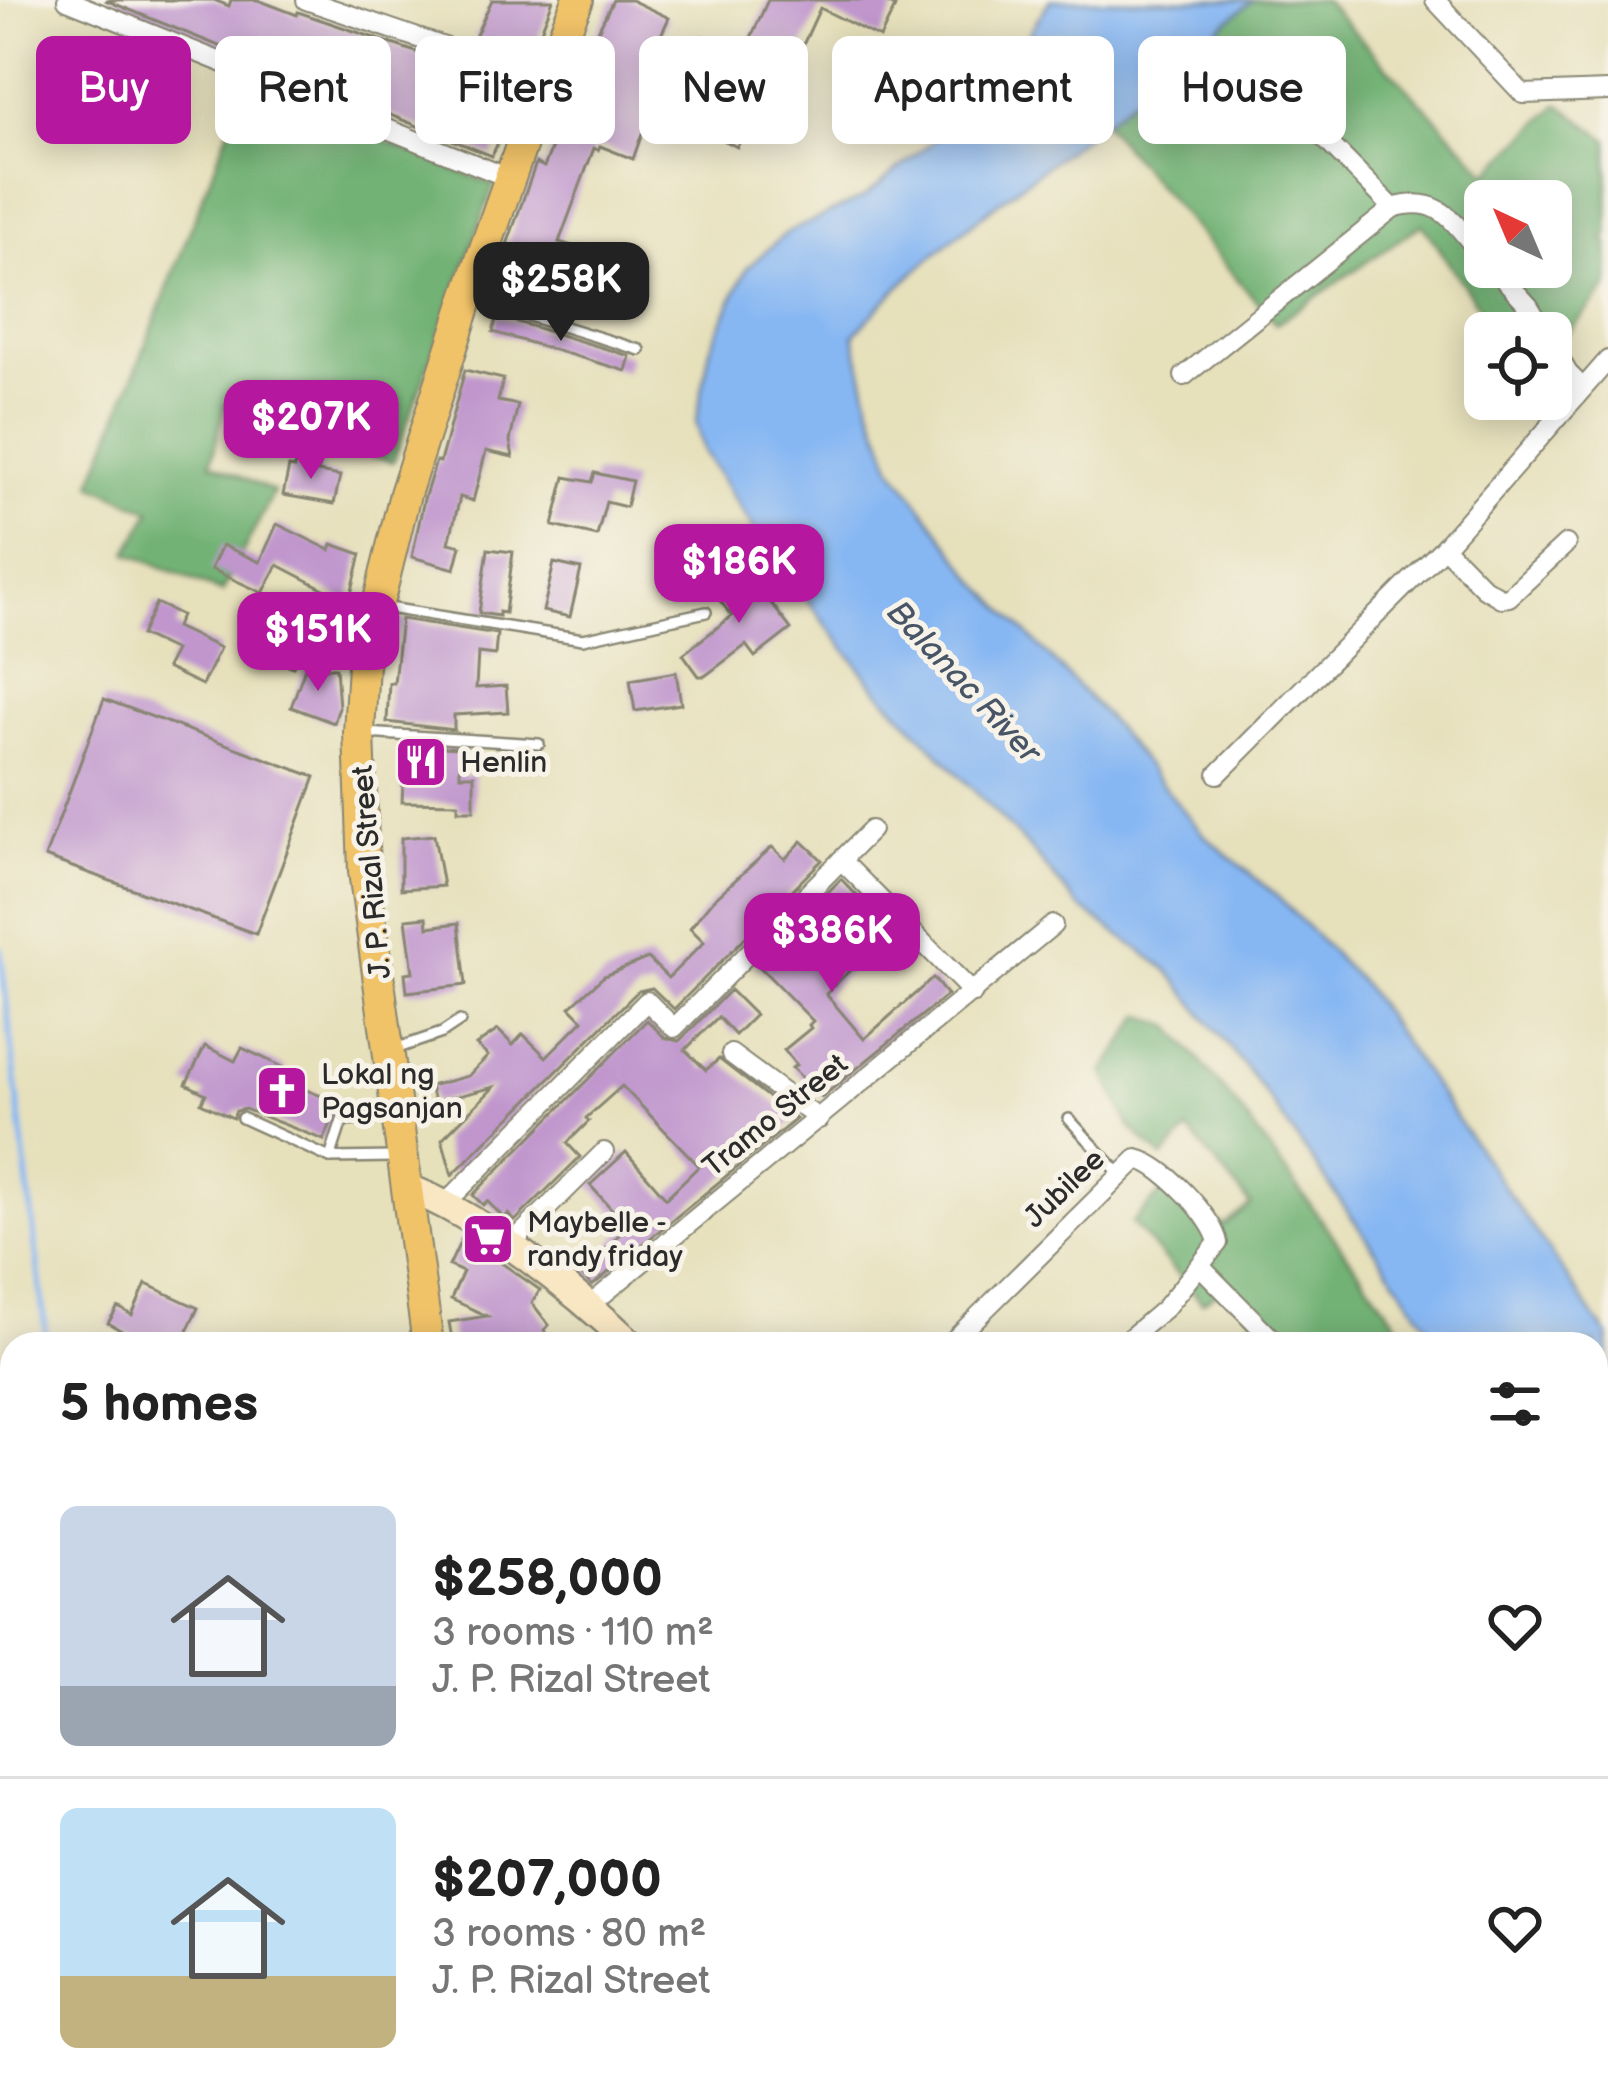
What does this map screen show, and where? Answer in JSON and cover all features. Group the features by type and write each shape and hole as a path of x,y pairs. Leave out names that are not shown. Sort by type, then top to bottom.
{"main road":[{"name":"J. P. Rizal Street","path":"563,36 578,0"},
{"name":"J. P. Rizal Street","path":"426,1332 364,871 359,732 362,664 405,494 521,144"}],"street":[{"path":"67,0 509,178"},
{"path":"305,0 415,37"},
{"path":"1435,0 1523,94 1608,91"},
{"path":"1331,144 1393,208"},
{"path":"1184,376 1393,208 1417,201 1435,205 1464,236"},
{"path":"1511,288 1532,312"},
{"path":"1218,774 1444,548 1608,360"},
{"path":"1572,377 1582,387"},
{"path":"1444,548 1484,588 1501,598 1509,597 1566,544"},
{"path":"447,1202 647,1001 674,1028 871,830"},
{"path":"841,860 974,993"},
{"name":"Tramo Street","path":"590,1305 1053,925"},
{"path":"731,1054 819,1119"},
{"path":"508,1246 604,1152"},
{"name":"Jubilee","path":"962,1332 1137,1159 1153,1162 1216,1227 1218,1243 1201,1267"},
{"path":"407,1188 447,1202 590,1305 618,1332"},
{"path":"1137,1332 1201,1267 1264,1332"}],"lane":[{"path":"469,297 640,350"},
{"path":"376,606 583,639 706,612"},
{"path":"359,732 539,744"},
{"path":"389,1050 428,1039 460,1022"},
{"path":"242,1118 330,1158 404,1156"},
{"path":"330,1158 342,1121 399,1118"},
{"path":"1069,1119 1119,1173"}],"green space":[{"path":"1253,0 1324,0 1488,173 1559,104 1608,140 1608,235 1604,240 1608,243 1608,287 1572,328 1572,312 1483,312 1466,288 1572,288 1572,180 1464,180 1464,285 1422,224 1276,324 1114,135 1114,113 1138,94 1138,144 1346,144 1346,36 1209,36"},
{"path":"391,143 494,185 393,462 308,438 225,405 211,463 274,492 222,592 128,553 151,511 92,484 223,144"},
{"path":"1142,1015 1172,1027 1240,1110 1404,1332 1264,1332 1230,1284 1202,1302 1132,1223 1164,1190 1224,1226 1251,1205 1188,1130 1163,1158 1130,1127 1104,1072"}],"water":[{"path":"1050,0 1253,0 1209,36 1138,36 1138,94 1114,113 1114,36 1028,36"},
{"name":"Balanac River","path":"930,144 1074,144 954,238 854,335 870,404 893,468 975,579 1101,711 1204,835 1278,897 1364,986 1605,1332 1433,1332 1257,1082 1167,969 1078,906 1033,852 875,687 765,546 703,451 696,422 710,349 747,268 785,234 864,197"}],"building":[{"path":"105,0 214,0 229,6 231,0 258,0 369,36 215,36 215,44"},
{"path":"492,0 553,0 539,36 475,36"},
{"path":"613,0 631,0 669,18 661,36 639,36 639,142 633,159 594,148 559,242 585,250 575,279 503,256 536,163 544,167 553,144 615,144 615,36 595,36"},
{"path":"768,0 881,0 895,7 881,36 820,8 807,36 752,36"},
{"path":"391,44 415,52 415,125 391,115"},
{"path":"462,144 497,144 492,156"},
{"path":"497,316 630,356 626,371 493,332"},
{"path":"465,370 503,379 498,401 518,405 510,441 513,457 486,451 473,501 460,497 449,543 461,546 455,569 412,557 424,499 436,461 440,462"},
{"path":"296,456 320,461 318,472 340,476 334,504 283,495"},
{"path":"595,473 632,481 626,507 606,502 597,536 553,526 565,477 592,482"},
{"path":"277,524 330,550 332,544 361,554 349,602 278,565 263,593 211,569 222,545 260,562"},
{"path":"488,549 513,552 505,613 499,616 479,613"},
{"path":"554,563 581,569 570,617 543,611"},
{"path":"745,569 791,629 755,657 746,645 699,676 683,654 732,616 714,593"},
{"path":"156,603 181,615 176,627 220,648 202,685 166,668 175,651 141,635"},
{"path":"401,619 497,634 495,655 478,653 476,688 506,686 508,712 454,715 454,730 387,722"},
{"path":"264,623 304,640 293,667 253,650"},
{"path":"305,668 336,668 339,707 334,723 291,707"},
{"path":"676,672 681,704 635,711 630,680"},
{"path":"104,699 315,777 256,934 45,857"},
{"path":"405,745 460,748 460,775 474,775 474,810 458,810 458,803 402,802"},
{"path":"434,835 443,886 401,889 401,838"},
{"path":"802,841 822,860 674,1009 652,988 638,991 452,1175 442,1139 494,1087 434,1102 430,1086 468,1076 488,1056 476,1045 498,1030 513,1045 523,1034 546,1057 583,1020 570,1007 604,976 648,958 668,978 704,942 690,928 713,900 772,847 785,859"},
{"path":"841,879 866,905 828,942 852,968 826,994 864,1039 933,978 947,995 822,1097 792,1068 796,1065 784,1050 813,1021 757,964"},
{"path":"427,917 428,927 459,923 466,985 407,992 405,973 413,972 406,919"},
{"path":"730,990 755,1015 735,1035 718,1017 685,1050 706,1070 719,1059 796,1119 592,1286 582,1275 627,1226 590,1185 626,1152 666,1198 699,1166 622,1086 586,1118 589,1121 567,1143 580,1157 515,1221 473,1195 647,1020 665,1038 679,1041"},
{"path":"205,1046 235,1061 242,1048 285,1068 281,1080 339,1103 324,1140 245,1109 236,1111 233,1118 201,1103 206,1094 186,1084"},
{"path":"463,1236 540,1290 532,1303 549,1325 546,1332 451,1332 449,1322 487,1316 451,1299 463,1272 449,1266"},
{"path":"146,1284 198,1308 187,1332 124,1332 108,1323 118,1307 132,1315"}],"waterway":[{"path":"0,948 46,1332"}],"place":[{"name":"Henlin","path":"421,762"},
{"name":"Lokal ng Pagsanjan","path":"282,1091"},
{"name":"Maybelle - randy friday","path":"488,1239"}]}
